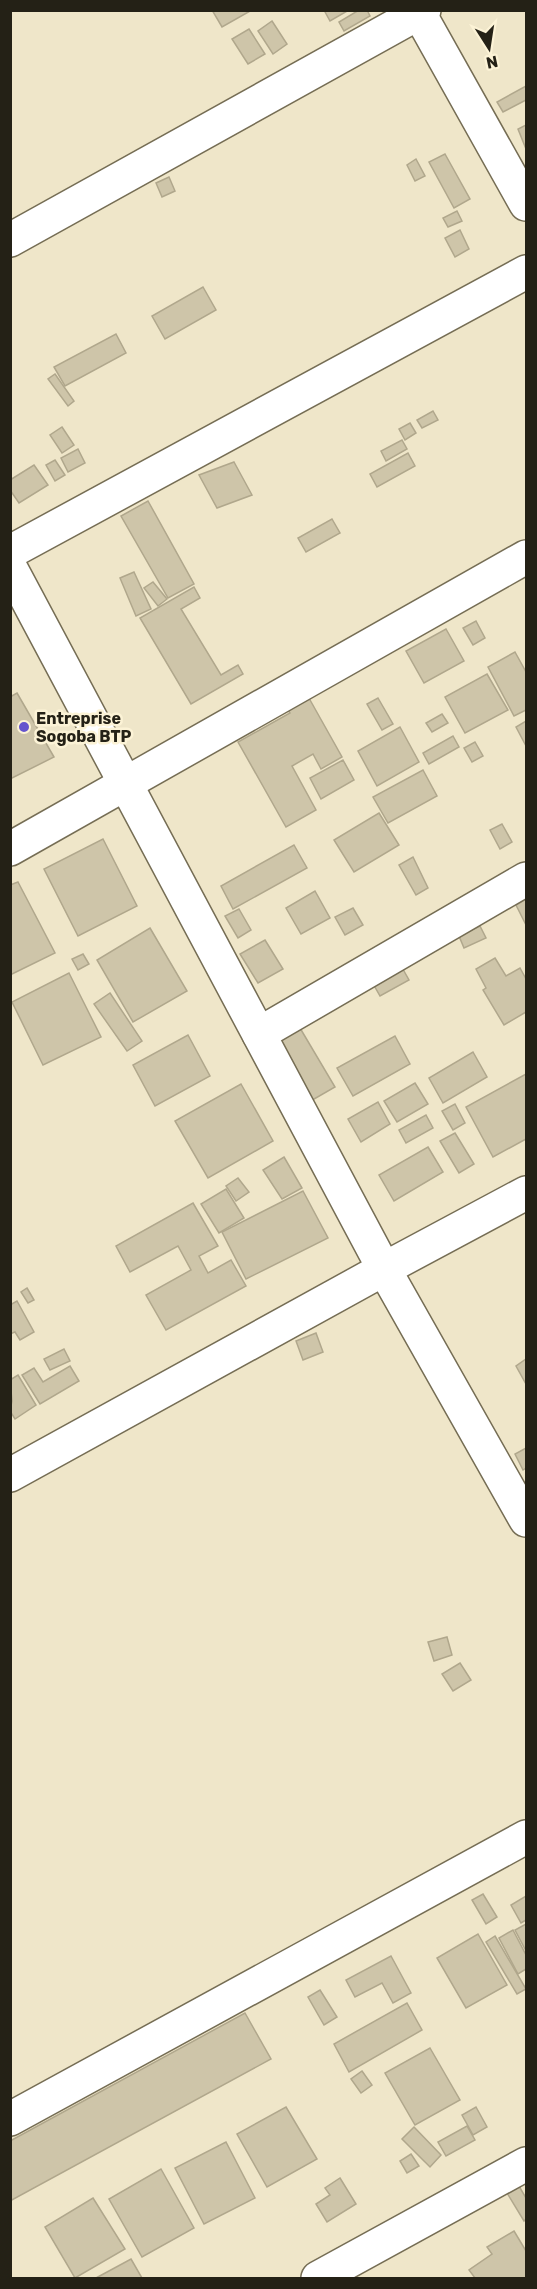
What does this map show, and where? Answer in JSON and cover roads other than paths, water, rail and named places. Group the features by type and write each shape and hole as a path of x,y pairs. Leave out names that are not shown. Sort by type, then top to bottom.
{"street":[{"path":"10,240 422,12 526,204"},
{"path":"10,552 526,272"},
{"path":"10,849 526,557"},
{"path":"10,567 384,1269 526,1520"},
{"path":"259,1034 526,879"},
{"path":"10,1476 526,1193"},
{"path":"10,2120 526,1837"},
{"path":"318,2278 526,2164"}],"place":[{"name":"Entreprise Sogoba BTP","path":"24,727"}]}
